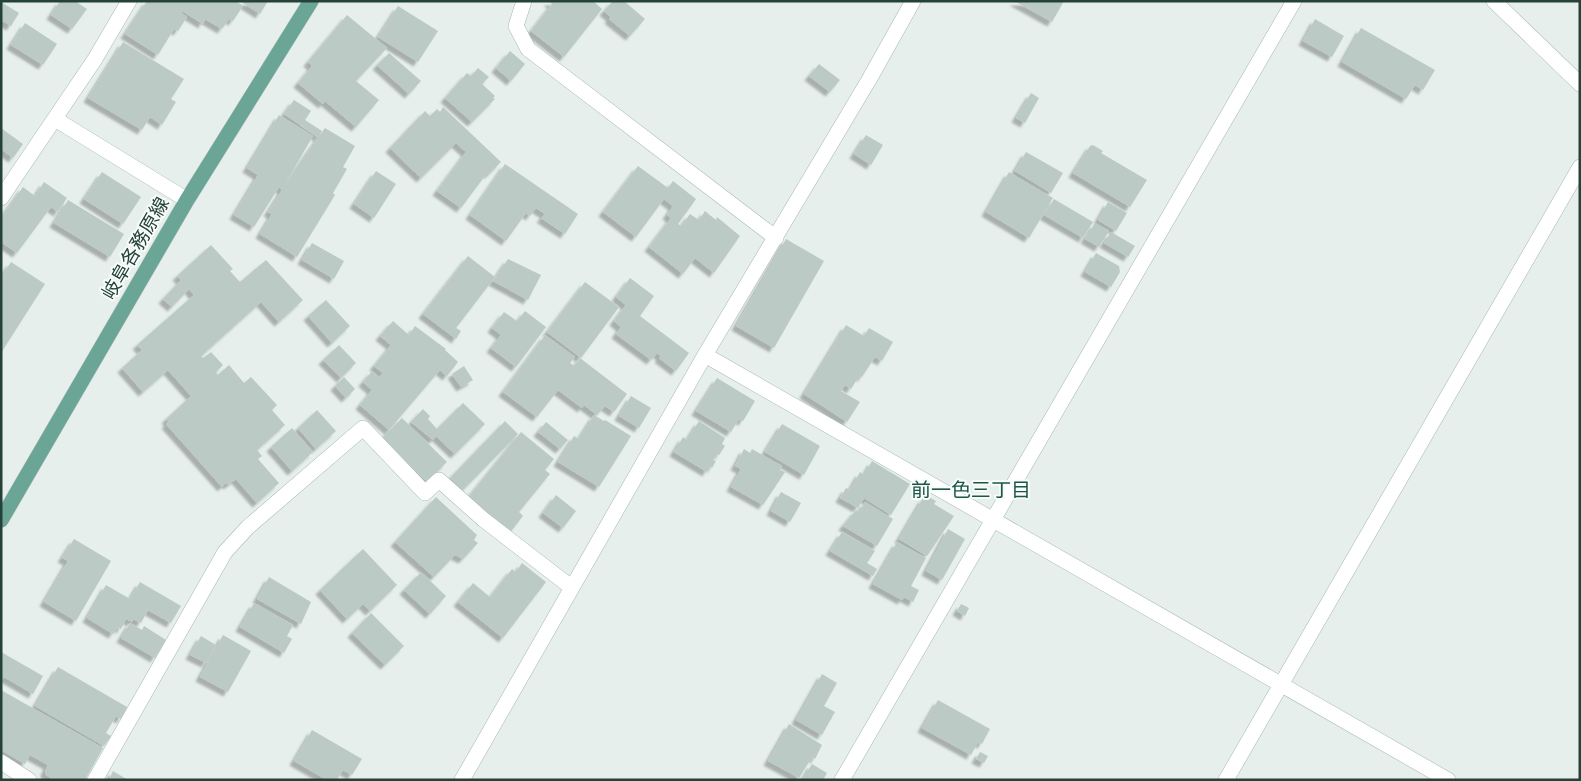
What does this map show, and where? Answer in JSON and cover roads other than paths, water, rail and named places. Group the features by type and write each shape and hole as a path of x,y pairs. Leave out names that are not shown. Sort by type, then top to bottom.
{"main road":[{"name":"岐阜各務原線","path":"1,520 187,200 311,1"}],"street":[{"path":"1,198 95,59 129,1"},
{"path":"524,1 516,26 528,49 776,238"},
{"path":"462,780 705,355 776,238 913,1"},
{"path":"842,780 992,518 1294,1"},
{"path":"1494,1 1580,84"},
{"path":"55,119 187,200"},
{"path":"1226,780 1580,168"},
{"path":"705,355 992,518 1280,686 1448,780"},
{"path":"95,780 225,552 248,527 363,428 425,493 439,480 484,520 571,587"},
{"path":"1,762 29,780"}],"district":[{"name":"前一色三丁目","path":"971,490"}]}
